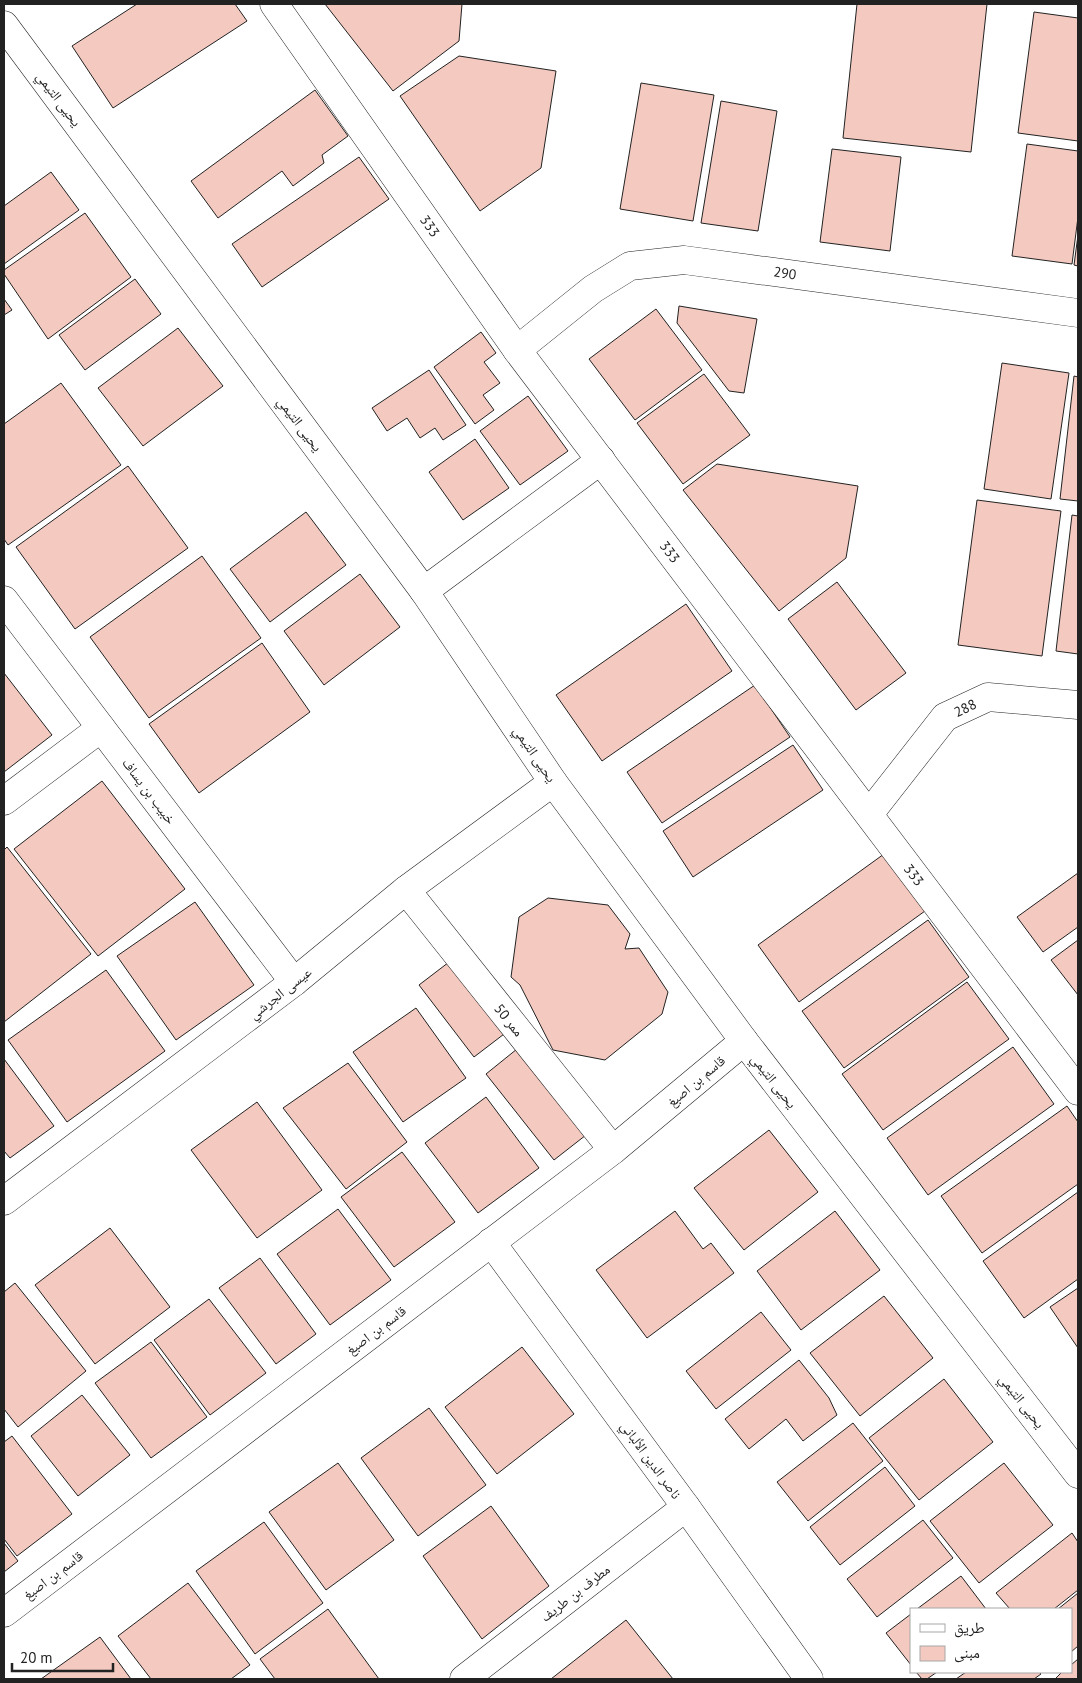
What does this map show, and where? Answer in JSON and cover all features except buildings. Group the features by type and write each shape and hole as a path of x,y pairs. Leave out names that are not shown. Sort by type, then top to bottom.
{"street":[{"name":"333","path":"274,4 518,350 1078,1091"},
{"name":"يحيى التيمي","path":"4,25 424,591 553,782 744,1042 1078,1474"},
{"name":"290","path":"518,350 593,289 630,266 684,260 1078,313"},
{"path":"424,591 601,460"},
{"name":"خبيب بن يساف","path":"4,600 294,982"},
{"name":"288","path":"869,814 945,717 988,697 1078,705"},
{"path":"4,801 101,728"},
{"name":"عيسى الجرشي","path":"4,1202 294,982 406,890 553,782"},
{"name":"ممر 50","path":"406,890 613,1150"},
{"name":"قاسم بن اصبغ","path":"4,1613 613,1150 744,1042"},
{"name":"ناصر الدين الألباني","path":"491,1242 686,1507 809,1679"},
{"name":"مطرف بن طريف","path":"464,1679 686,1507"}]}
